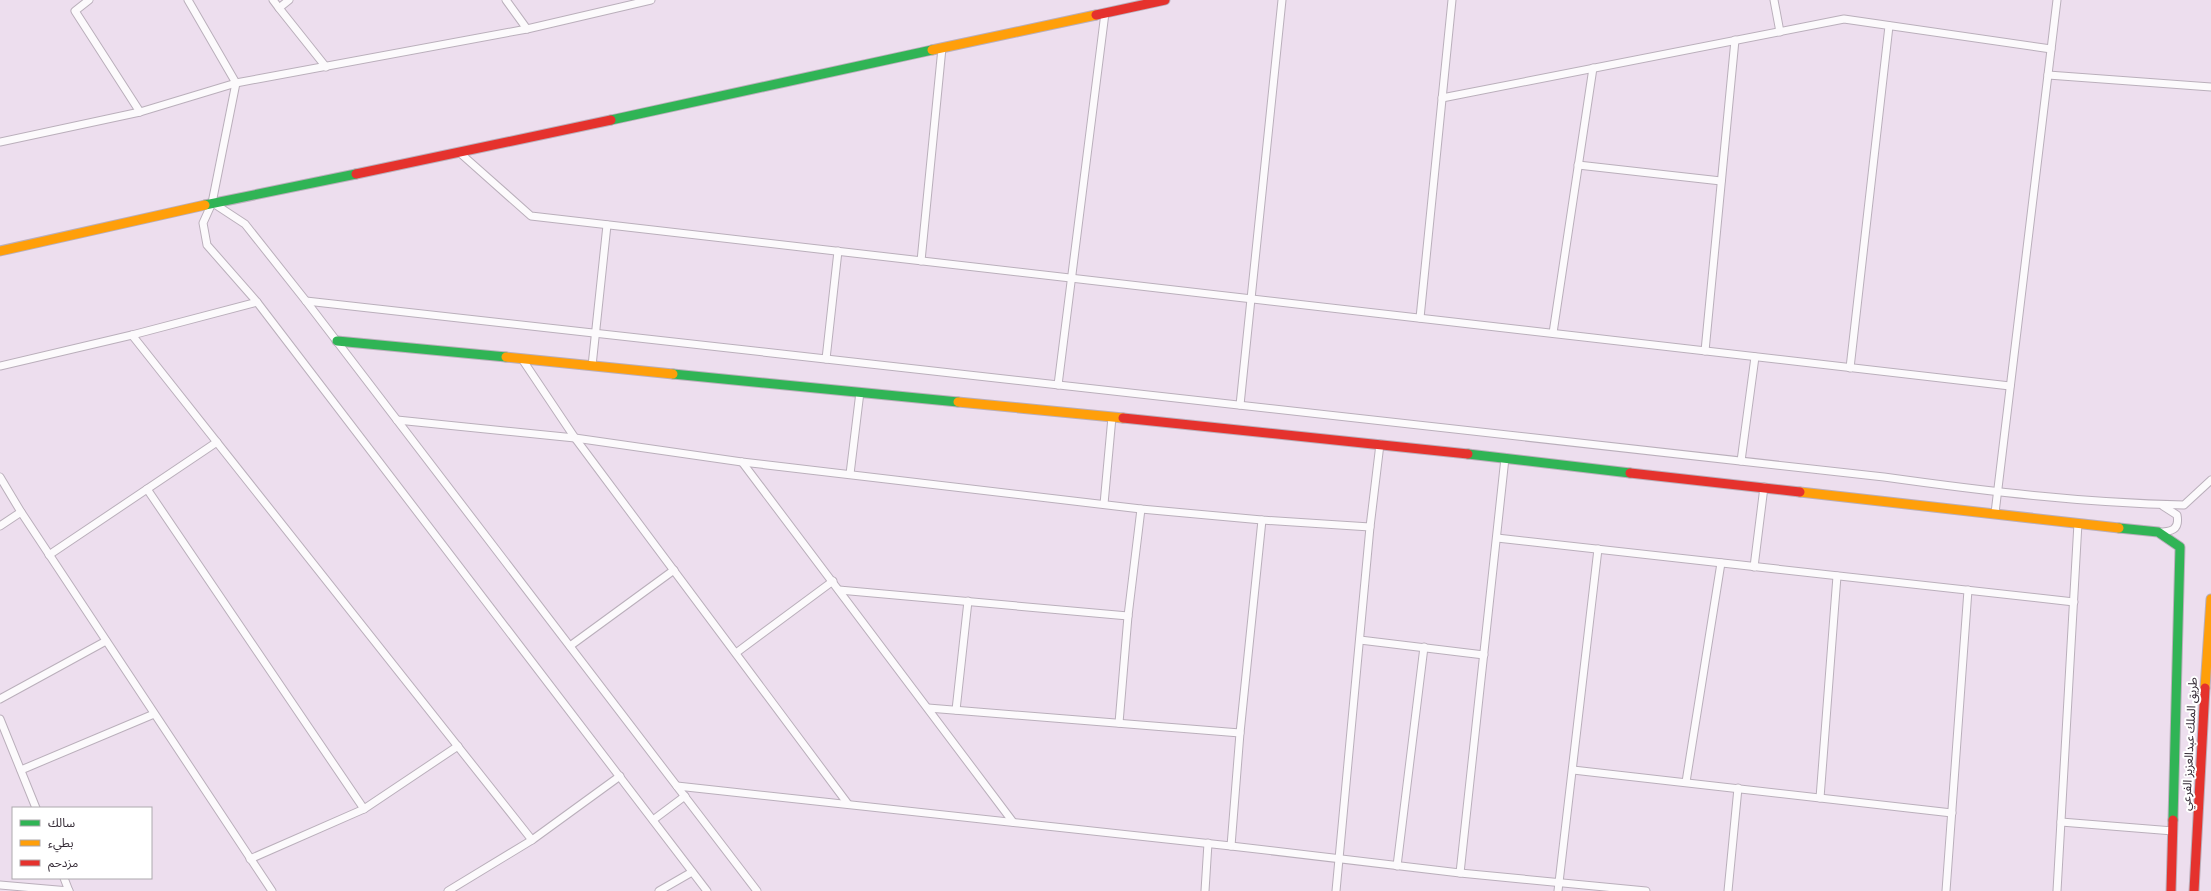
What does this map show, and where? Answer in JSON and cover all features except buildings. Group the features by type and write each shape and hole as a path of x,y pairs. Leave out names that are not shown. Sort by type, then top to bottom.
{"street":[{"path":"89,0 75,11 140,112"},
{"path":"188,0 236,83 212,203 203,223 207,245 257,302 707,891"},
{"path":"273,0 326,67"},
{"path":"279,8 289,0"},
{"path":"506,0 527,29"},
{"path":"0,142 140,112 236,83 527,29 652,0"},
{"path":"0,251 212,203 460,153 1165,0"},
{"path":"1240,405 1282,0"},
{"path":"1420,318 1452,0"},
{"path":"1774,0 1780,32"},
{"path":"1995,514 1996,493 2057,0"},
{"path":"1058,385 1104,13"},
{"path":"1442,98 1844,19 2051,49"},
{"path":"1850,368 1889,26"},
{"path":"1705,351 1735,40"},
{"path":"921,261 942,48"},
{"path":"1554,333 1593,68"},
{"path":"2048,75 2211,87"},
{"path":"460,153 531,216 2010,386"},
{"path":"1578,165 1721,181"},
{"path":"212,203 245,224 306,301 757,891"},
{"path":"592,366 594,333 607,225"},
{"path":"826,359 838,251"},
{"path":"306,301 1884,477 1996,493 2159,505 2184,505 2211,480"},
{"path":"0,366 132,335 257,302"},
{"path":"132,335 532,840"},
{"path":"337,341 1380,444 1995,514 2158,532 2171,532 2176,528 2178,522 2177,515 2159,505"},
{"path":"1741,461 1755,357"},
{"path":"522,359 575,438 848,804"},
{"path":"850,474 860,392"},
{"path":"1104,504 1112,417"},
{"path":"397,420 575,438 742,462 1141,509 1262,520 1370,527"},
{"path":"49,554 217,442"},
{"path":"1336,891 1370,527 1380,444"},
{"path":"1460,873 1505,458"},
{"path":"742,462 1013,822"},
{"path":"0,477 21,512 272,891"},
{"path":"1754,567 1764,488"},
{"path":"147,489 364,809"},
{"path":"1120,723 1128,616 1141,509"},
{"path":"0,526 21,512"},
{"path":"1231,846 1240,733 1262,520"},
{"path":"2057,891 2078,523"},
{"path":"2158,532 2180,547 2171,891"},
{"path":"1497,538 2074,602"},
{"path":"1558,891 1598,549"},
{"path":"1686,782 1721,563"},
{"path":"570,646 674,570"},
{"path":"1820,798 1837,576"},
{"path":"736,653 833,581"},
{"path":"839,590 1128,616"},
{"path":"1946,891 1968,590"},
{"name":"طريق الملك عبدالعزيز الفرعي","path":"2194,891 2206,641 2211,599"},
{"path":"956,710 968,601"},
{"path":"1360,640 1484,655"},
{"path":"0,699 106,641"},
{"path":"1397,866 1424,648"},
{"path":"928,708 1240,733"},
{"path":"20,770 154,714"},
{"path":"0,719 36,807"},
{"path":"250,859 364,809 458,746"},
{"path":"1573,770 1952,813"},
{"path":"448,891 532,840 620,776"},
{"path":"677,786 1208,843 1460,873 1646,891"},
{"path":"1728,891 1738,788"},
{"path":"653,820 685,796"},
{"path":"2061,822 2173,831"},
{"path":"1205,891 1208,843"},
{"path":"659,891 692,872"},
{"path":"0,886 69,891 64,879"}],"traffic: fast":[{"path":"611,120 932,50"},
{"path":"205,205 356,174"},
{"path":"337,341 506,357"},
{"path":"673,374 958,402"},
{"path":"1468,454 1630,473"},
{"path":"2119,528 2158,532 2180,547 2173,820"}],"traffic: slow":[{"path":"932,50 1096,15"},
{"path":"0,251 205,205"},
{"path":"506,357 673,374"},
{"path":"958,402 1123,418"},
{"path":"1800,492 2119,528"},
{"path":"2205,688 2211,599"}],"traffic: jam":[{"path":"1096,15 1165,0"},
{"path":"356,174 611,120"},
{"path":"1123,418 1468,454"},
{"path":"1630,473 1800,492"},
{"path":"2194,891 2205,688"},
{"path":"2171,891 2173,820"}]}
